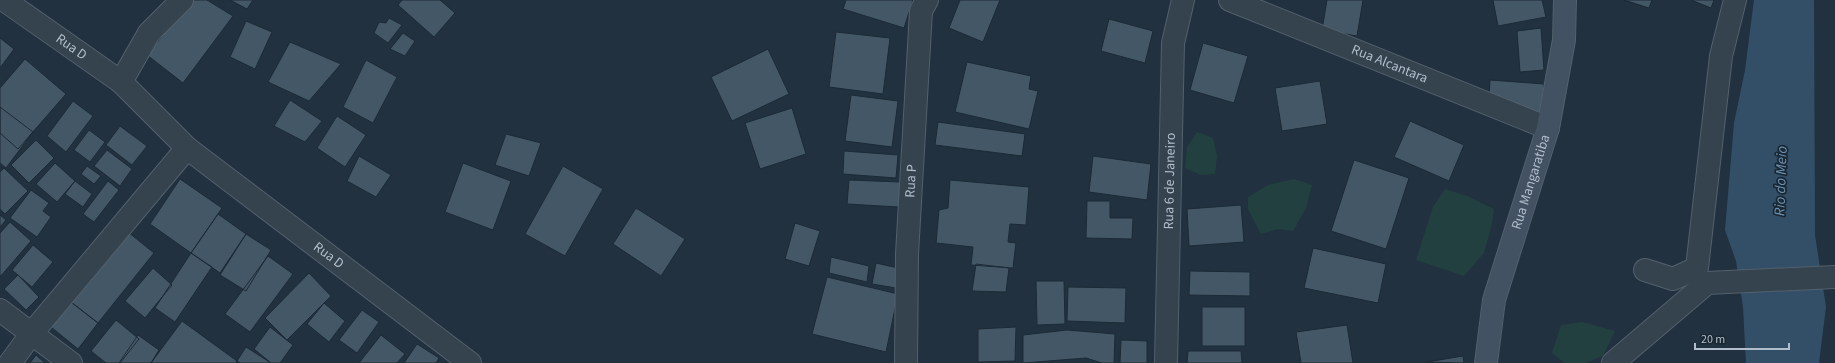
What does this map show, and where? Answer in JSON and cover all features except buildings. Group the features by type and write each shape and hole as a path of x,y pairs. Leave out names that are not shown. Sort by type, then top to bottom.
{"main road":[{"name":"Rua Mangaratiba","path":"1486,363 1494,300 1548,128 1564,40 1565,0"}],"street":[{"name":"Rua D","path":"4,0 121,82 187,148 470,363"},
{"path":"121,82 149,33 182,0"},
{"name":"Rua P","path":"906,363 907,254 921,11 927,0"},
{"name":"Rua 6 de Janeiro","path":"1166,363 1173,43 1183,0"},
{"name":"Rua Alcantara","path":"1230,0 1548,128"},
{"path":"1645,270 1672,279 1697,268 1721,56 1735,0"},
{"path":"10,363 32,333 187,148"},
{"path":"1613,363 1707,283 1835,277"},
{"path":"0,310 71,363"}],"green space":[{"path":"1197,132 1213,138 1217,156 1215,174 1201,175 1185,168 1187,147"},
{"path":"1294,179 1312,185 1306,208 1293,231 1278,229 1261,234 1248,209 1248,197 1268,185"},
{"path":"1445,189 1467,196 1494,209 1484,253 1464,276 1416,260 1433,207"},
{"path":"1582,322 1615,331 1603,356 1585,363 1565,363 1552,353 1561,325"}],"water":[{"name":"Rio do Meio","path":"1754,0 1814,0 1815,235 1826,307 1819,363 1746,363 1743,307 1736,261 1725,230 1734,123 1745,70"}]}
